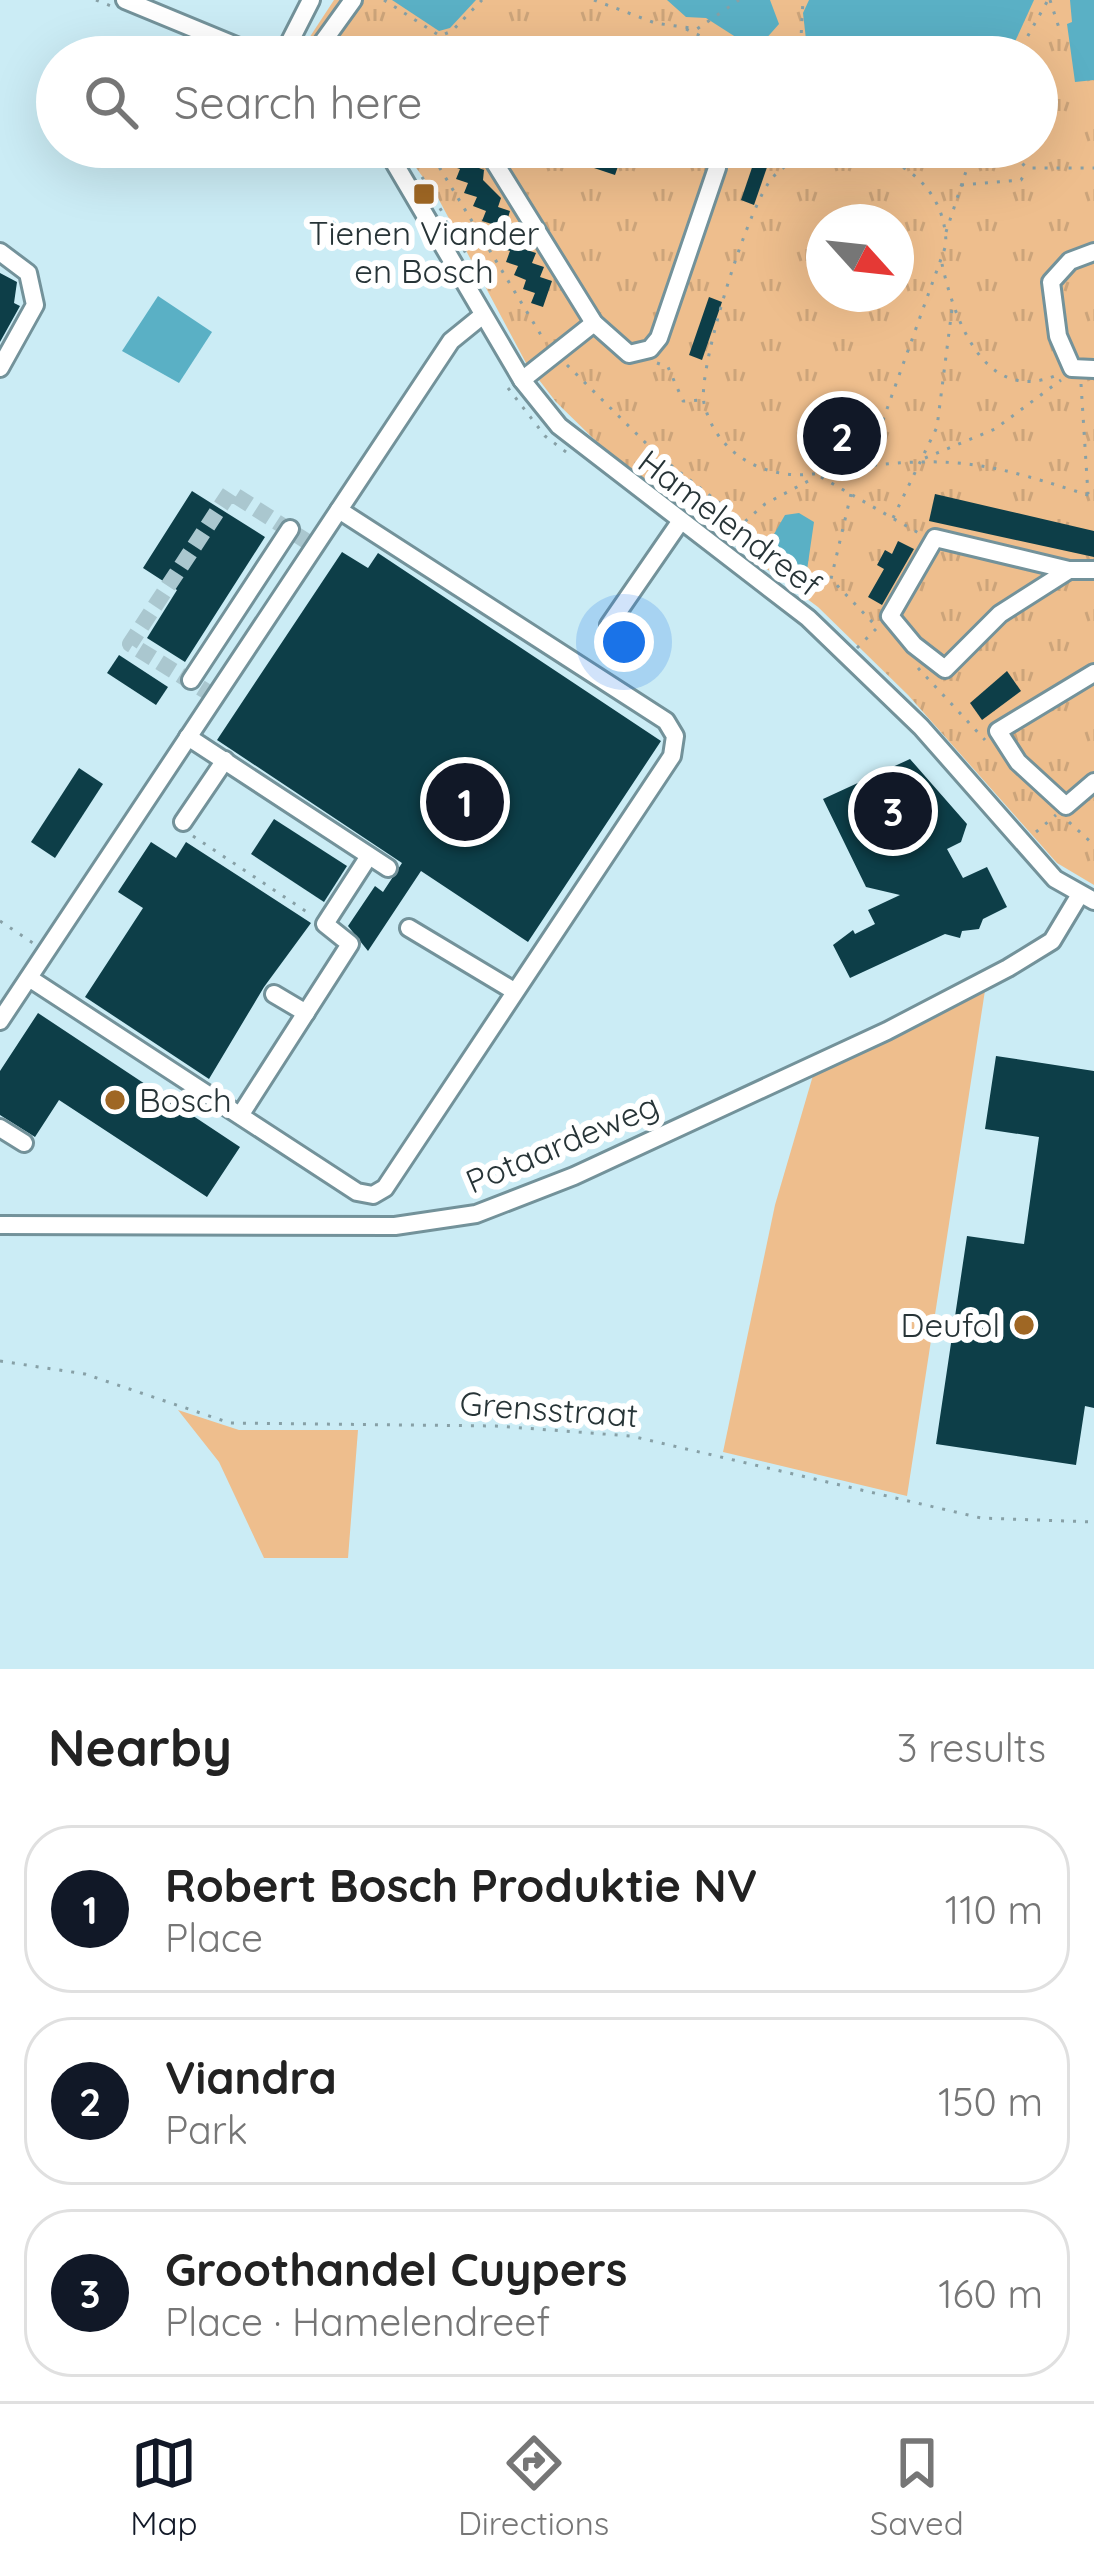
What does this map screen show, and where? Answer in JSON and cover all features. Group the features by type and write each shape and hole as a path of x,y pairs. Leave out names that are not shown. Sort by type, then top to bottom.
{"street":[{"path":"125,0 212,36"},
{"path":"292,36 310,0"},
{"path":"327,36 353,0"},
{"name":"Hamelendreef","path":"397,168 521,380 584,448 798,610 921,727 1055,879 1086,899"},
{"path":"498,168 594,323 629,355 650,349 659,338 717,168"},
{"path":"0,252 28,273 35,305 0,368"},
{"path":"1082,369 1058,336 1051,282 1070,261 1094,252"},
{"path":"0,1021 452,341 483,315"},
{"path":"521,380 594,323"},
{"path":"29,978 357,1192 373,1195 385,1188 672,756 675,736 666,721 339,510"},
{"path":"609,626 680,522"},
{"path":"191,680 290,529"},
{"path":"1069,570 1000,614 945,669 914,645 890,616 935,538 1069,570 1094,570"},
{"path":"1094,673 998,731 1018,762 1066,806 1094,782"},
{"path":"188,737 388,868"},
{"path":"183,822 225,760"},
{"path":"241,1114 350,944 325,924 369,856"},
{"name":"Potaardeweg","path":"0,1225 395,1226 476,1214 574,1176 887,1031 1052,941 1086,899"},
{"path":"409,928 514,991"},
{"path":"274,994 306,1013"},
{"path":"0,1128 24,1143"}],"path":[{"path":"384,0 440,36 452,31 482,0"},
{"path":"594,0 655,23 685,27 709,26 740,0"},
{"path":"801,36 803,0"},
{"path":"1049,0 1060,32"},
{"path":"1028,36 1049,0"},
{"path":"685,27 703,36"},
{"path":"788,168 761,192 705,358 704,400 722,438 752,462 791,476 820,476 935,538"},
{"path":"905,168 926,186 946,234"},
{"path":"848,468 883,431 942,262 967,168"},
{"path":"961,185 1021,180 1027,168 1094,168"},
{"path":"414,169 470,261"},
{"path":"893,519 923,458 945,390 952,309 942,262"},
{"path":"952,309 978,354 1004,376 1049,379 1082,369"},
{"path":"650,349 655,362 668,368 683,401 704,400"},
{"path":"923,458 1008,422 1082,369"},
{"path":"724,540 766,504 820,476 923,458 992,464 1091,496 1082,369"},
{"path":"715,533 734,548"},
{"path":"863,643 875,631"},
{"path":"844,636 869,659"},
{"path":"1040,828 1053,818"},
{"path":"183,822 188,832 325,924"},
{"path":"0,921 47,952"},
{"name":"Grensstraat","path":"0,1361 85,1374 230,1423 496,1426 631,1436 981,1518 1094,1522"}],"green space":[{"path":"334,0 1094,0 1094,885 1057,863 908,695 818,607 601,446 556,402 526,363 438,198 416,168 1058,168 1058,36 310,36"},
{"path":"986,984 907,1496 723,1452 775,1205 814,1072"},
{"path":"178,1410 239,1430 358,1430 348,1558 264,1558 219,1462"}],"water":[{"path":"392,0 476,0 450,28 439,31"},
{"path":"667,0 770,0 779,24 768,36 734,36 706,18 686,17"},
{"path":"809,0 1034,0 1018,36 806,36 803,13"},
{"path":"1070,0 1094,0 1094,80 1075,82 1067,24 1072,22"},
{"path":"158,296 212,332 179,383 122,351"},
{"path":"799,513 814,522 807,570 813,582 755,541 770,541 785,515"}],"building":[{"path":"752,168 767,168 754,205 741,200"},
{"path":"460,169 484,170 483,180 501,198 498,207 510,211 507,221 519,226 515,235 527,240 524,249 536,253 532,263 544,267 540,277 552,281 543,307 531,303 535,293 523,289 526,280 514,275 518,266 506,262 510,251 498,247 502,237 489,233 492,224 482,221 486,211 473,206 477,197 464,193 468,183 456,179"},
{"path":"0,273 17,282 14,303 20,306 0,342"},
{"path":"709,297 722,302 702,360 689,355"},
{"path":"192,491 265,537 185,662 147,638 177,590 143,568"},
{"path":"935,494 1094,531 1094,557 929,521"},
{"path":"898,541 914,549 882,605 868,597 884,569 877,565 885,550 892,554"},
{"path":"342,552 368,568 378,553 661,741 528,942 421,871 368,951 348,926 375,886 383,892 402,863 217,740"},
{"path":"119,655 168,687 156,705 107,673"},
{"path":"1007,671 1021,691 982,720 970,703"},
{"path":"910,759 967,824 961,842 947,849 963,878 987,867 1007,907 983,919 979,929 962,931 960,938 945,934 850,978 833,945 853,930 855,934 875,924 868,910 900,895 866,887 823,799"},
{"path":"79,768 103,784 55,858 31,842"},
{"path":"274,819 347,866 324,902 251,854"},
{"path":"151,842 176,858 186,842 311,923 264,987 209,1079 85,997 143,908 118,892"},
{"name":"Bosch","path":"38,1013 240,1147 207,1197 59,1100 35,1137 0,1115 0,1071"},
{"name":"Deufol","path":"996,1056 1094,1071 1094,1408 1085,1406 1076,1465 936,1444 967,1236 1024,1244 1039,1137 985,1129"}],"tunnel":[{"path":"214,696 130,644 230,492 314,546"}],"place":[{"name":"Tienen Viander en Bosch","path":"424,194"},
{"name":"Viandra","path":"842,436"},
{"name":"Robert Bosch Produktie NV","path":"465,802"},
{"name":"Groothandel Cuypers","path":"893,811"},
{"name":"Bosch","path":"115,1100"},
{"name":"Deufol","path":"1024,1325"}]}
